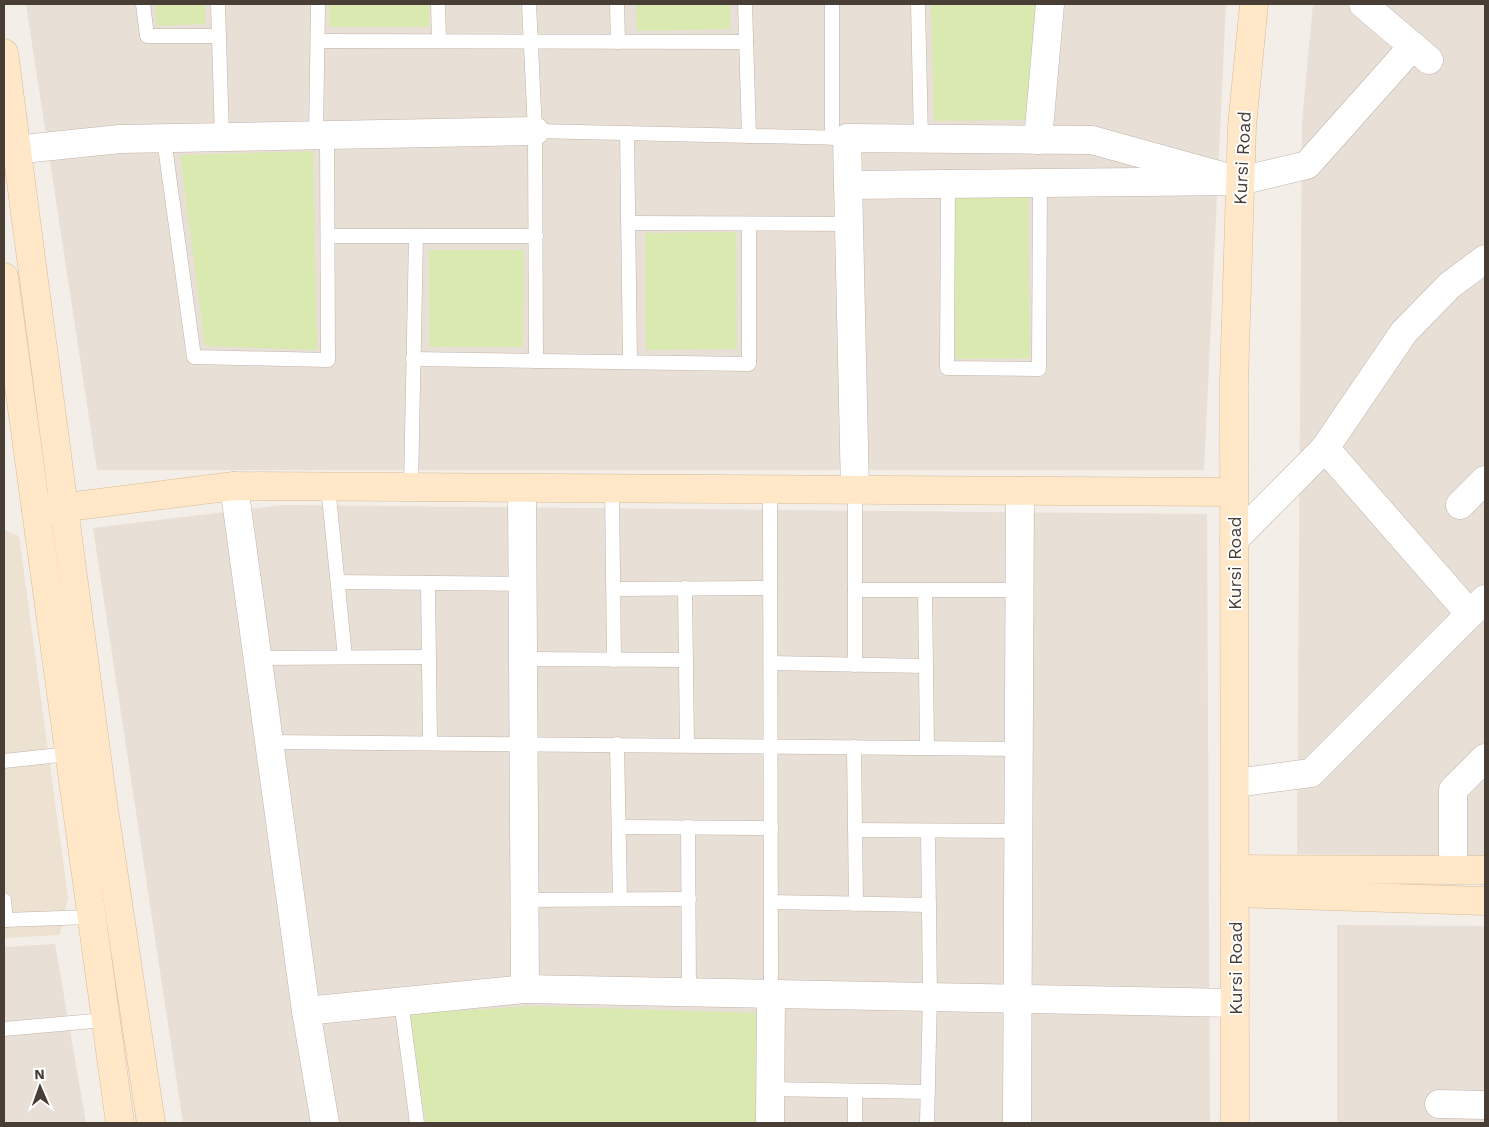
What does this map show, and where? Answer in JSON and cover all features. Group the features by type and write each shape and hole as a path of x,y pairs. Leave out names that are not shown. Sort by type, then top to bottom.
{"street":[{"path":"1038,140 1050,4"},
{"name":"Kursi Road","path":"1235,1123 1234,382 1242,126 1254,4"},
{"path":"848,185 1240,181 1307,165 1421,53 1363,4"},
{"path":"4,53 10,151 64,507 102,796 151,1123"},
{"path":"10,151 120,140 535,131"},
{"path":"855,490 848,185 839,138 1092,140 1240,181"},
{"path":"1234,540 1325,448 1404,332 1450,285 1485,259"},
{"path":"4,277 120,1123"},
{"path":"1235,783 1311,773 1478,607 1325,448"},
{"path":"1460,505 1485,480"},
{"path":"234,486 306,1011 325,1123"},
{"path":"36,511 234,486 1234,492"},
{"path":"522,488 525,988"},
{"path":"1018,1123 1020,491"},
{"path":"1453,870 1453,790 1485,758"},
{"path":"1235,881 1485,870"},
{"path":"1235,881 1485,901"},
{"path":"306,1011 525,988 1235,1002"},
{"path":"770,1123 771,993"},
{"path":"1439,1104 1485,1105"}],"lane":[{"path":"144,4 147,36 219,36"},
{"path":"218,4 222,138"},
{"path":"164,139 194,357 328,360 328,236 322,135 318,4"},
{"path":"438,4 439,41"},
{"path":"530,4 535,131 536,361"},
{"path":"617,4 618,42"},
{"path":"745,4 749,136"},
{"path":"535,131 839,138 832,4"},
{"path":"918,4 921,139"},
{"path":"318,41 746,42"},
{"path":"627,133 630,362"},
{"path":"948,184 947,368 1039,368 1040,183"},
{"path":"628,223 849,224"},
{"path":"413,359 749,364 749,224"},
{"path":"328,236 536,236"},
{"path":"411,487 416,236"},
{"path":"328,486 345,657"},
{"path":"612,488 614,660"},
{"path":"770,489 771,993"},
{"path":"855,490 855,665"},
{"path":"338,582 522,584"},
{"path":"428,583 430,743"},
{"path":"614,588 770,588"},
{"path":"685,588 687,745"},
{"path":"855,590 1020,590"},
{"path":"925,590 927,748"},
{"path":"258,658 428,657"},
{"path":"522,659 686,660"},
{"path":"771,663 925,666"},
{"path":"270,742 1019,749"},
{"path":"617,744 620,900"},
{"path":"854,747 856,904"},
{"path":"4,761 69,754"},
{"path":"619,827 771,828"},
{"path":"688,827 689,991"},
{"path":"855,830 1019,831"},
{"path":"927,1123 930,996 928,830"},
{"path":"524,900 688,899"},
{"path":"4,900 5,920 91,917"},
{"path":"771,902 929,905"},
{"path":"401,1001 417,1123"},
{"path":"4,1029 106,1020"},
{"path":"770,1090 928,1092"},
{"path":"855,1091 855,1123"}],"shaded area":[{"path":"26,4 1226,4 1204,470 97,470"},
{"path":"1313,4 1485,4 1485,856 1297,854 1302,122"},
{"path":"284,505 1207,514 1210,1123 183,1123 93,528"},
{"path":"4,530 19,536 68,898 60,935 4,938"},
{"path":"1337,925 1485,926 1485,1123 1337,1123"},
{"path":"55,944 86,1123 4,1123 4,947"}],"green space":[{"path":"155,4 205,4 205,24 157,26"},
{"path":"329,4 429,4 429,27 329,27"},
{"path":"636,4 730,4 730,29 637,31"},
{"path":"931,4 1036,4 1026,120 934,121"},
{"path":"313,151 317,350 205,346 180,155"},
{"path":"1028,197 1030,358 956,359 953,198"},
{"path":"736,232 737,349 646,350 645,233"},
{"path":"429,250 524,250 523,347 429,347"},
{"path":"532,1006 757,1013 757,1123 426,1123 410,1014"}]}
